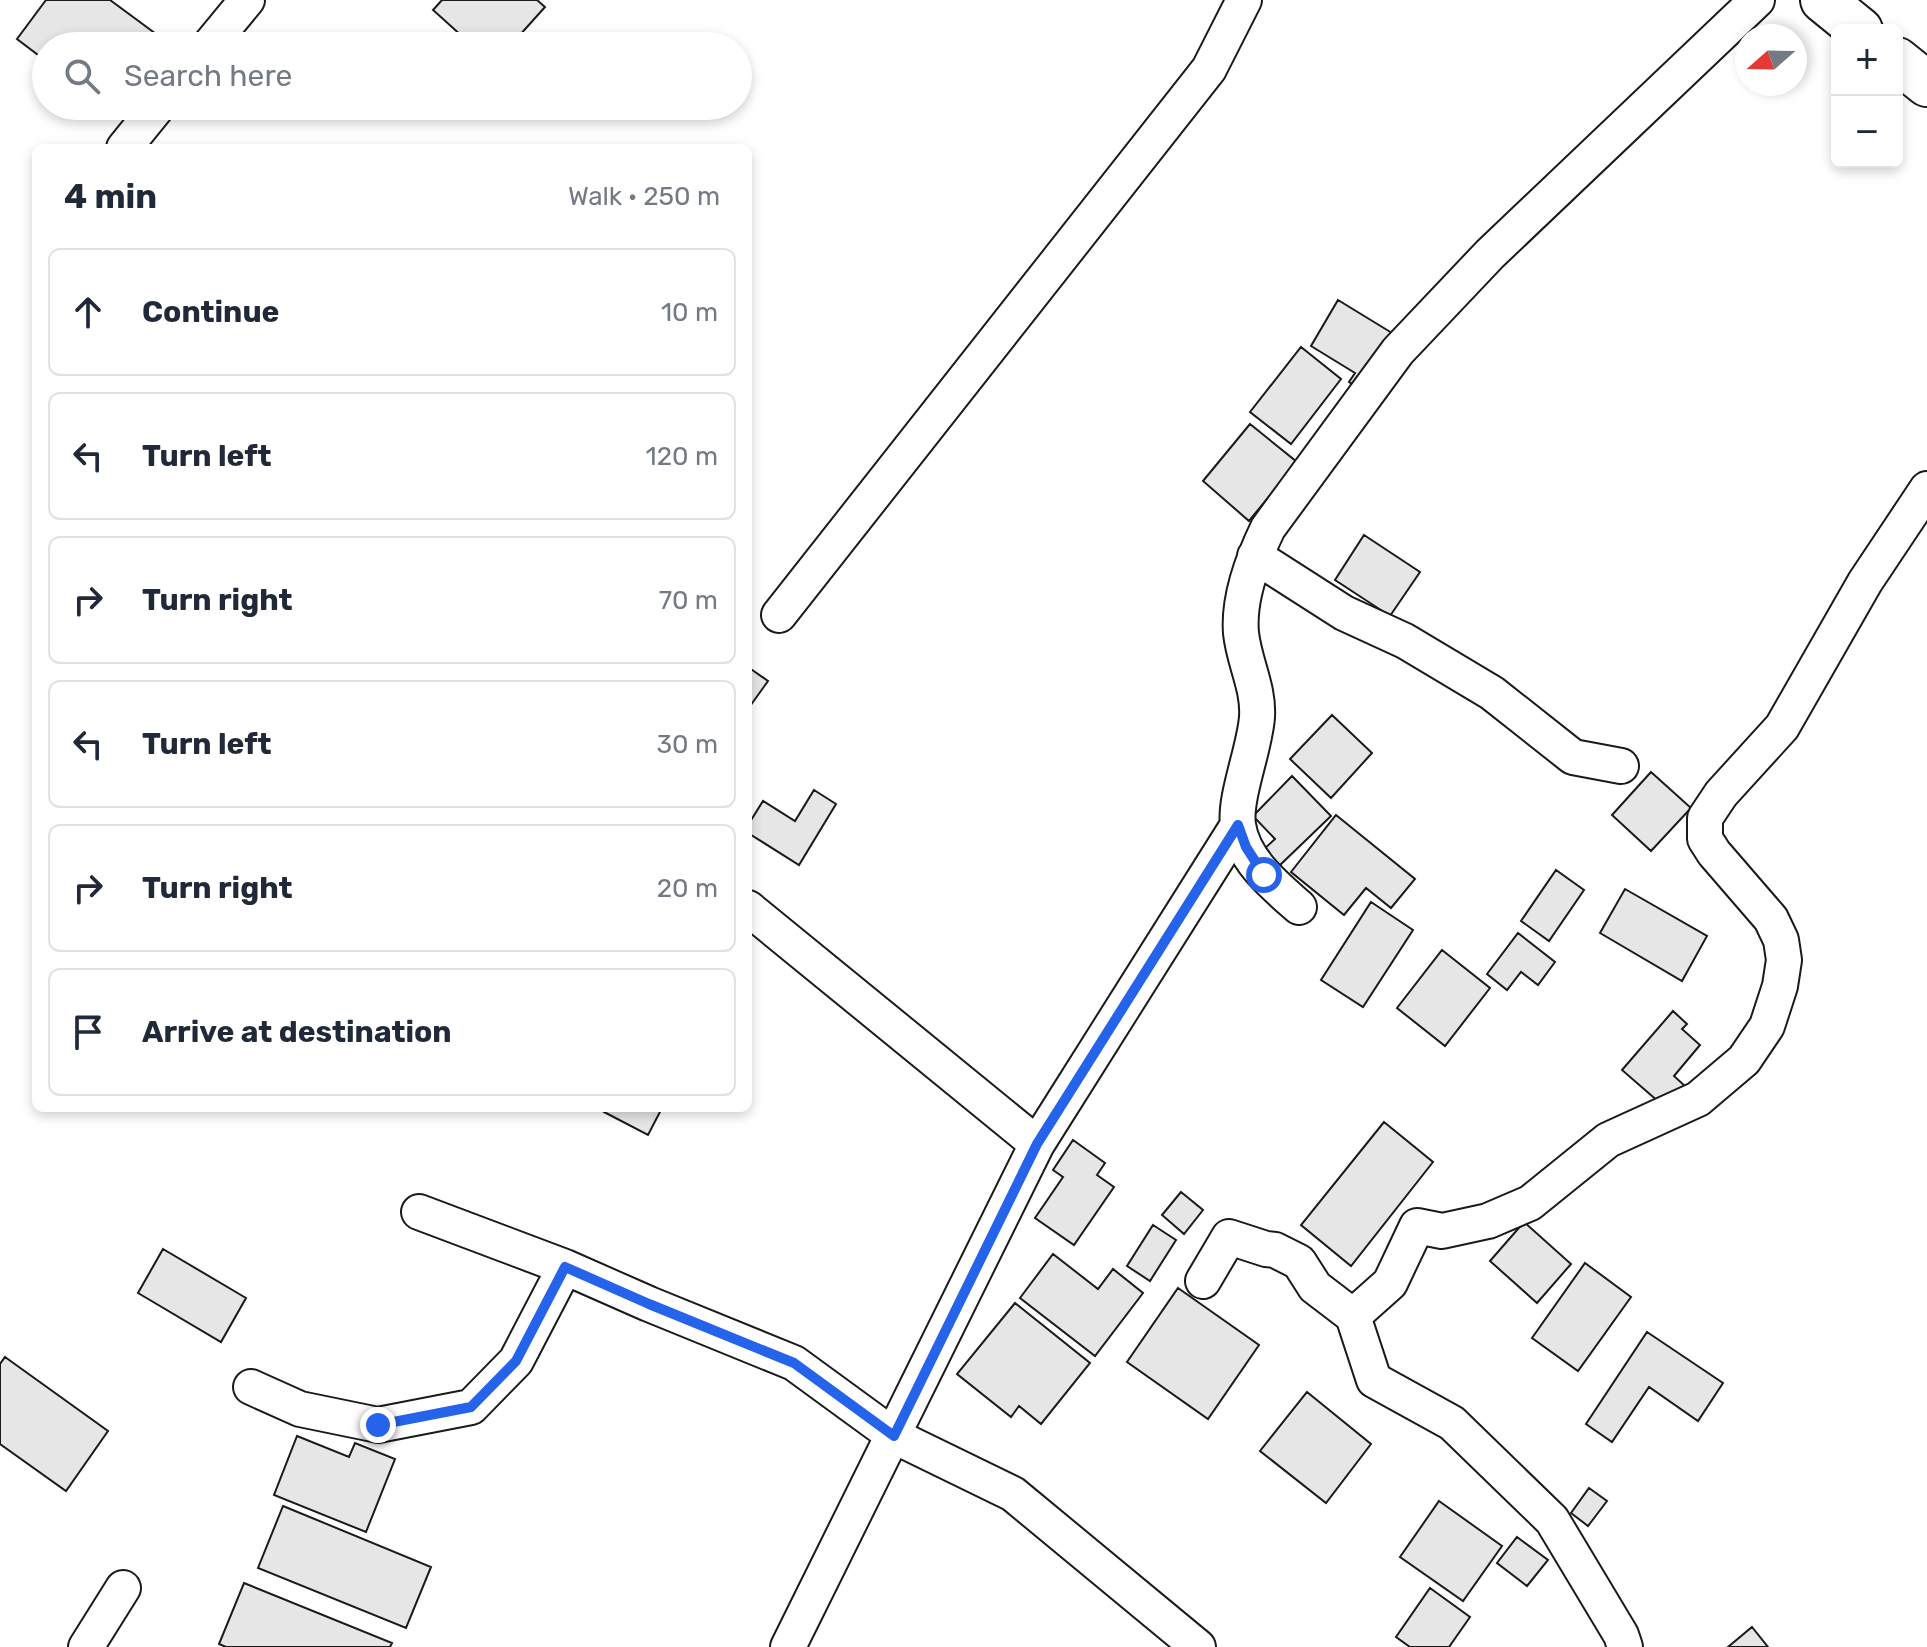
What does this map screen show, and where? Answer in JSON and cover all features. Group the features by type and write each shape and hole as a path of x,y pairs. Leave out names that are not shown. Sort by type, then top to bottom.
{"street":[{"path":"221,32 247,0"},
{"path":"779,615 1209,69 1244,0"},
{"path":"788,1647 1037,1144 1238,825 1257,715 1256,689 1241,631 1245,593 1255,556 1268,528 1398,351 1490,254 1757,0"},
{"path":"1823,0 1853,24"},
{"path":"1903,65 1927,84"},
{"path":"127,144 147,120"},
{"path":"1353,1316 1390,1283 1417,1226 1442,1231 1488,1221 1530,1203 1608,1140 1698,1099 1744,1060 1767,1026 1780,986 1784,960 1781,940 1771,919 1705,839 1705,818 1721,794 1782,727 1865,582 1927,489"},
{"path":"1255,556 1344,613 1405,641 1492,693 1573,757 1621,766"},
{"path":"1238,825 1246,847 1264,875 1299,907"},
{"path":"752,911 1037,1144"},
{"path":"419,1212 565,1267 794,1363 894,1436 1013,1494 1198,1647"},
{"path":"1203,1281 1229,1237 1275,1250 1299,1262 1315,1287 1353,1316 1374,1380 1452,1423 1552,1520 1621,1635 1625,1647"},
{"path":"251,1387 300,1409 378,1425 471,1407 516,1361 565,1267"},
{"path":"86,1647 123,1588"}],"building":[{"path":"46,0 110,0 153,32 32,32 32,50 17,39"},
{"path":"442,0 537,0 545,7 523,32 457,32 433,10"},
{"path":"1338,300 1392,333 1358,388 1349,382 1355,373 1311,346"},
{"path":"1301,347 1341,379 1291,444 1250,412"},
{"path":"1250,424 1297,462 1249,521 1203,481"},
{"path":"1364,535 1420,572 1390,616 1335,580"},
{"path":"752,670 768,681 752,703"},
{"path":"1332,715 1372,753 1331,798 1290,759"},
{"path":"1651,772 1691,808 1651,851 1612,815"},
{"path":"1292,776 1331,816 1279,866 1263,850 1275,839 1253,816"},
{"path":"814,790 836,804 799,865 752,836 752,819 763,801 795,821"},
{"path":"1336,815 1415,879 1391,908 1366,888 1344,915 1291,872"},
{"path":"1556,870 1584,890 1549,941 1521,921"},
{"path":"1625,889 1707,936 1682,981 1600,933"},
{"path":"1371,902 1413,930 1363,1007 1321,980"},
{"path":"1518,933 1555,962 1538,985 1521,972 1507,990 1487,974"},
{"path":"1442,950 1490,988 1445,1046 1397,1008"},
{"path":"1673,1011 1687,1024 1682,1029 1700,1045 1674,1076 1686,1087 1667,1109 1622,1070"},
{"path":"604,1112 660,1112 648,1135"},
{"path":"1384,1122 1433,1162 1351,1266 1301,1225"},
{"path":"1073,1140 1105,1163 1097,1175 1114,1187 1074,1245 1035,1218 1063,1177 1053,1170"},
{"path":"1181,1192 1203,1210 1184,1234 1162,1215"},
{"path":"1524,1222 1571,1264 1537,1303 1490,1261"},
{"path":"1153,1225 1176,1240 1150,1281 1127,1266"},
{"path":"163,1249 246,1298 221,1342 138,1293"},
{"path":"1053,1254 1098,1289 1113,1269 1143,1293 1095,1356 1020,1298"},
{"path":"1585,1263 1631,1297 1578,1371 1532,1338"},
{"path":"1178,1288 1259,1345 1208,1419 1127,1362"},
{"path":"1015,1303 1090,1363 1041,1424 1019,1406 1011,1417 957,1374"},
{"path":"1647,1332 1723,1383 1698,1421 1649,1387 1612,1442 1586,1424"},
{"path":"5,1357 108,1431 66,1491 0,1444 0,1364"},
{"path":"1307,1392 1371,1444 1326,1503 1260,1451"},
{"path":"297,1436 349,1457 355,1443 395,1459 366,1532 274,1495"},
{"path":"1589,1488 1607,1501 1588,1526 1571,1513"},
{"path":"1439,1501 1502,1546 1463,1601 1400,1557"},
{"path":"283,1506 431,1567 406,1628 258,1568"},
{"path":"1517,1537 1548,1560 1527,1586 1497,1563"},
{"path":"244,1583 392,1643 390,1647 226,1647 219,1644"},
{"path":"1430,1588 1470,1617 1449,1647 1410,1647 1396,1637"},
{"path":"1752,1627 1768,1647 1728,1647"}],"route":[{"path":"378,1425 471,1407 516,1361 565,1267 794,1363 894,1436 1037,1144 1238,825 1246,847 1264,875"}]}
